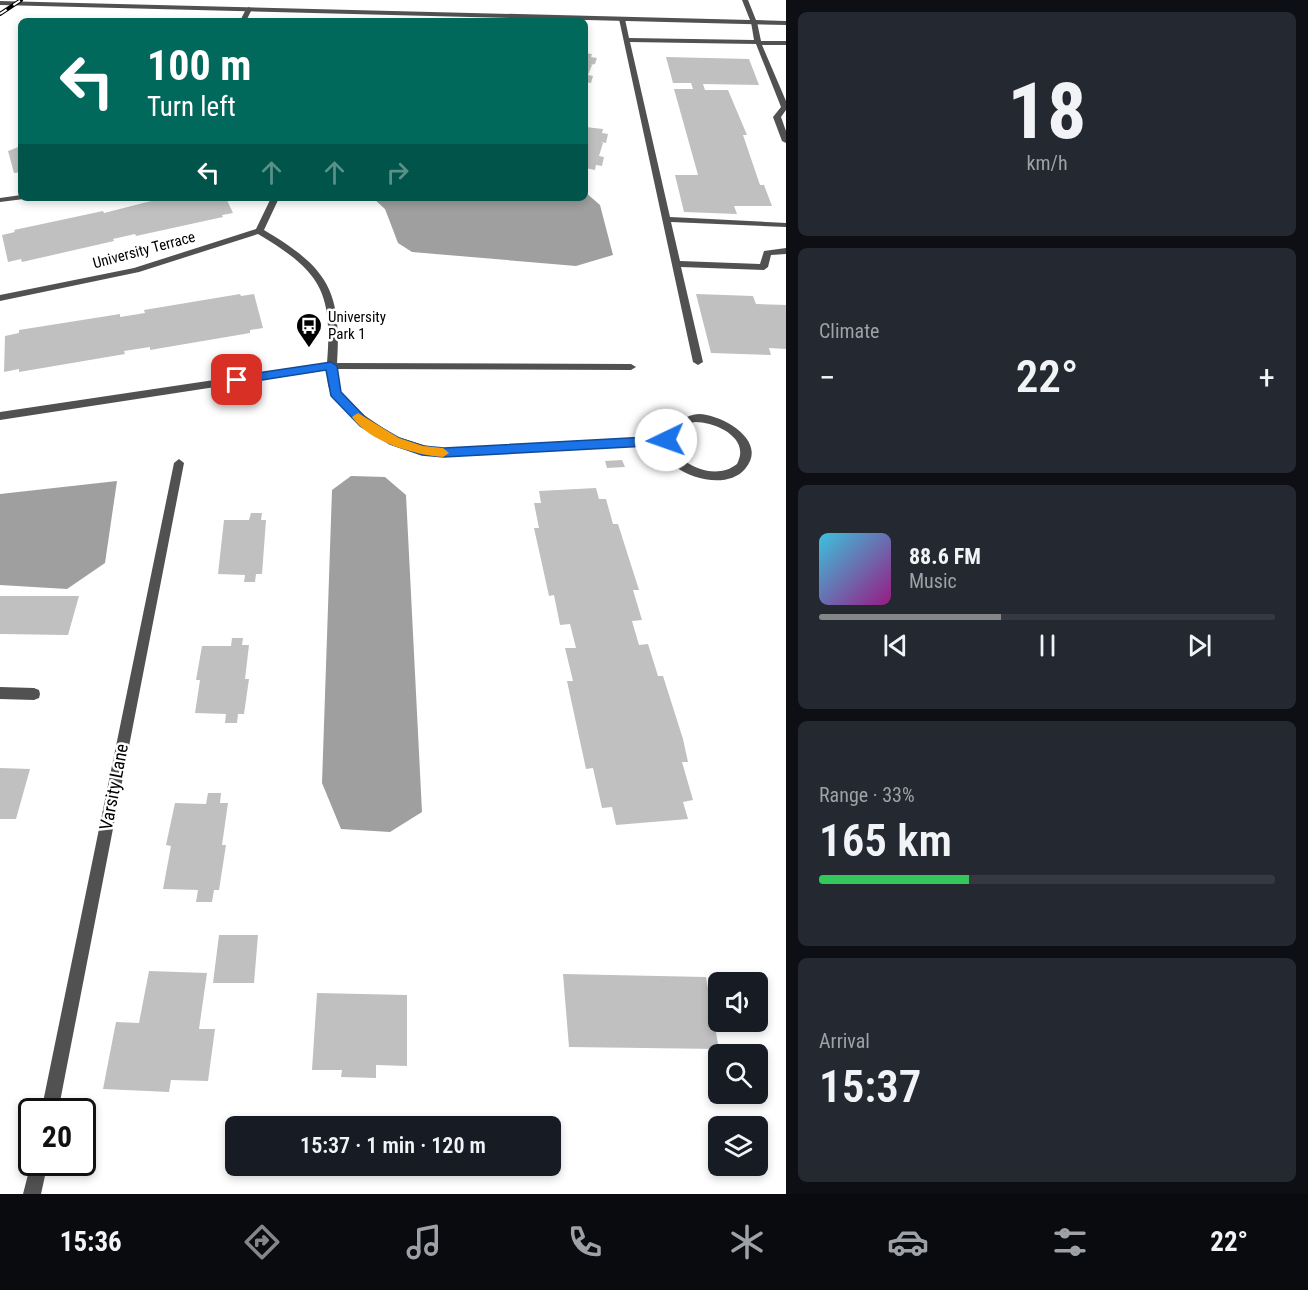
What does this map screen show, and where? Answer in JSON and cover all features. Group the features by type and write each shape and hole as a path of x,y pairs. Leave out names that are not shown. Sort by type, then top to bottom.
{"street":[{"path":"745,0 754,22 758,42 785,107 777,117 786,141"},
{"path":"5,2 585,18"},
{"path":"244,18 249,9"},
{"path":"588,18 786,23"},
{"path":"622,19 698,362"},
{"path":"627,40 786,43"},
{"path":"0,200 18,197"},
{"path":"274,201 259,231 292,251 316,275 328,298 334,330 331,366 335,394 364,423 395,441 422,451 444,453 666,440"},
{"path":"667,219 786,225"},
{"name":"University Terrace","path":"0,297 136,270 259,231"},
{"path":"676,264 764,267 767,253 786,251"},
{"path":"0,416 331,366 631,368"},
{"path":"708,418 721,422 741,436 747,455 738,471 716,477 703,476 679,465 671,457 666,440 674,424 689,419 708,418"},
{"name":"Varsity Lane","path":"52,1098 179,464"},
{"path":"0,693 34,694"},
{"path":"32,1194 36,1176"}],"shaded area":[{"path":"588,195 600,205 613,255 576,266 412,252 398,243 385,209 376,201 588,201"},
{"path":"351,476 385,477 406,495 422,812 390,832 341,829 322,783 332,490"},
{"path":"117,481 105,563 67,589 0,585 0,494"}],"building":[{"path":"588,53 592,54 591,57 597,58 595,64 590,65 592,65 588,75"},
{"path":"666,57 749,59 759,85 703,84 705,90 728,90 747,135 743,135 760,185 764,185 772,206 734,206 737,214 684,212 675,175 698,175 674,89 693,89 691,83 673,83"},
{"path":"588,75 593,76 591,83 588,82"},
{"path":"588,127 603,129 602,133 608,134 606,143 601,142 603,143 599,156 604,157 602,166 596,165 595,170 588,169"},
{"path":"18,147 18,172 14,173 8,151"},
{"path":"151,201 227,201 233,213 136,236 135,234 113,239 114,241 22,262 21,259 8,262 2,235 15,232 14,230 103,211 104,213"},
{"path":"240,294 241,296 254,294 263,328 250,330 250,333 150,350 150,347 124,351 125,354 19,372 19,369 4,372 5,336 19,333 19,330 120,314 120,317 145,313 144,310"},
{"path":"696,294 753,296 756,304 786,305 786,349 769,348 771,355 711,353"},
{"path":"622,460 625,467 607,468 605,461"},
{"path":"596,488 599,499 606,499 613,524 618,524 639,590 633,590 642,620 632,621 639,645 648,644 658,676 663,676 683,739 688,762 682,762 693,800 683,802 688,819 616,825 612,807 602,808 593,768 586,769 567,681 573,681 565,648 576,648 570,624 560,625 554,595 549,596 534,528 539,528 534,503 541,503 539,491"},
{"path":"251,513 262,513 261,520 266,520 262,574 256,574 255,582 244,582 245,575 218,574 224,520 249,520"},
{"path":"0,596 79,596 68,635 0,634"},
{"path":"232,638 243,638 242,645 249,645 245,679 249,679 244,714 238,714 237,723 225,723 226,714 195,713 200,680 196,680 202,646 231,646"},
{"path":"0,768 30,769 16,819 0,819"},
{"path":"208,793 221,793 220,803 228,803 222,845 226,845 219,890 214,890 212,902 196,902 198,890 163,889 171,846 166,845 175,803 206,804"},
{"path":"219,935 258,935 254,983 213,983"},
{"path":"149,971 207,973 199,1029 215,1029 208,1081 171,1080 169,1092 103,1089 116,1022 139,1023"},
{"path":"563,974 706,977 708,1032 716,1032 718,1044 708,1044 708,1049 569,1047"},
{"path":"317,993 407,995 407,1066 376,1065 376,1078 341,1077 342,1070 312,1070"}],"railway":[{"path":"0,14 21,0"}],"slow traffic":[{"path":"358,417 395,441 422,451 443,453"}],"place":[{"name":"University Park 1","path":"309,349"}],"route":[{"path":"237,380 331,366 335,394 364,423 395,441 422,451 444,453 666,440"}]}
